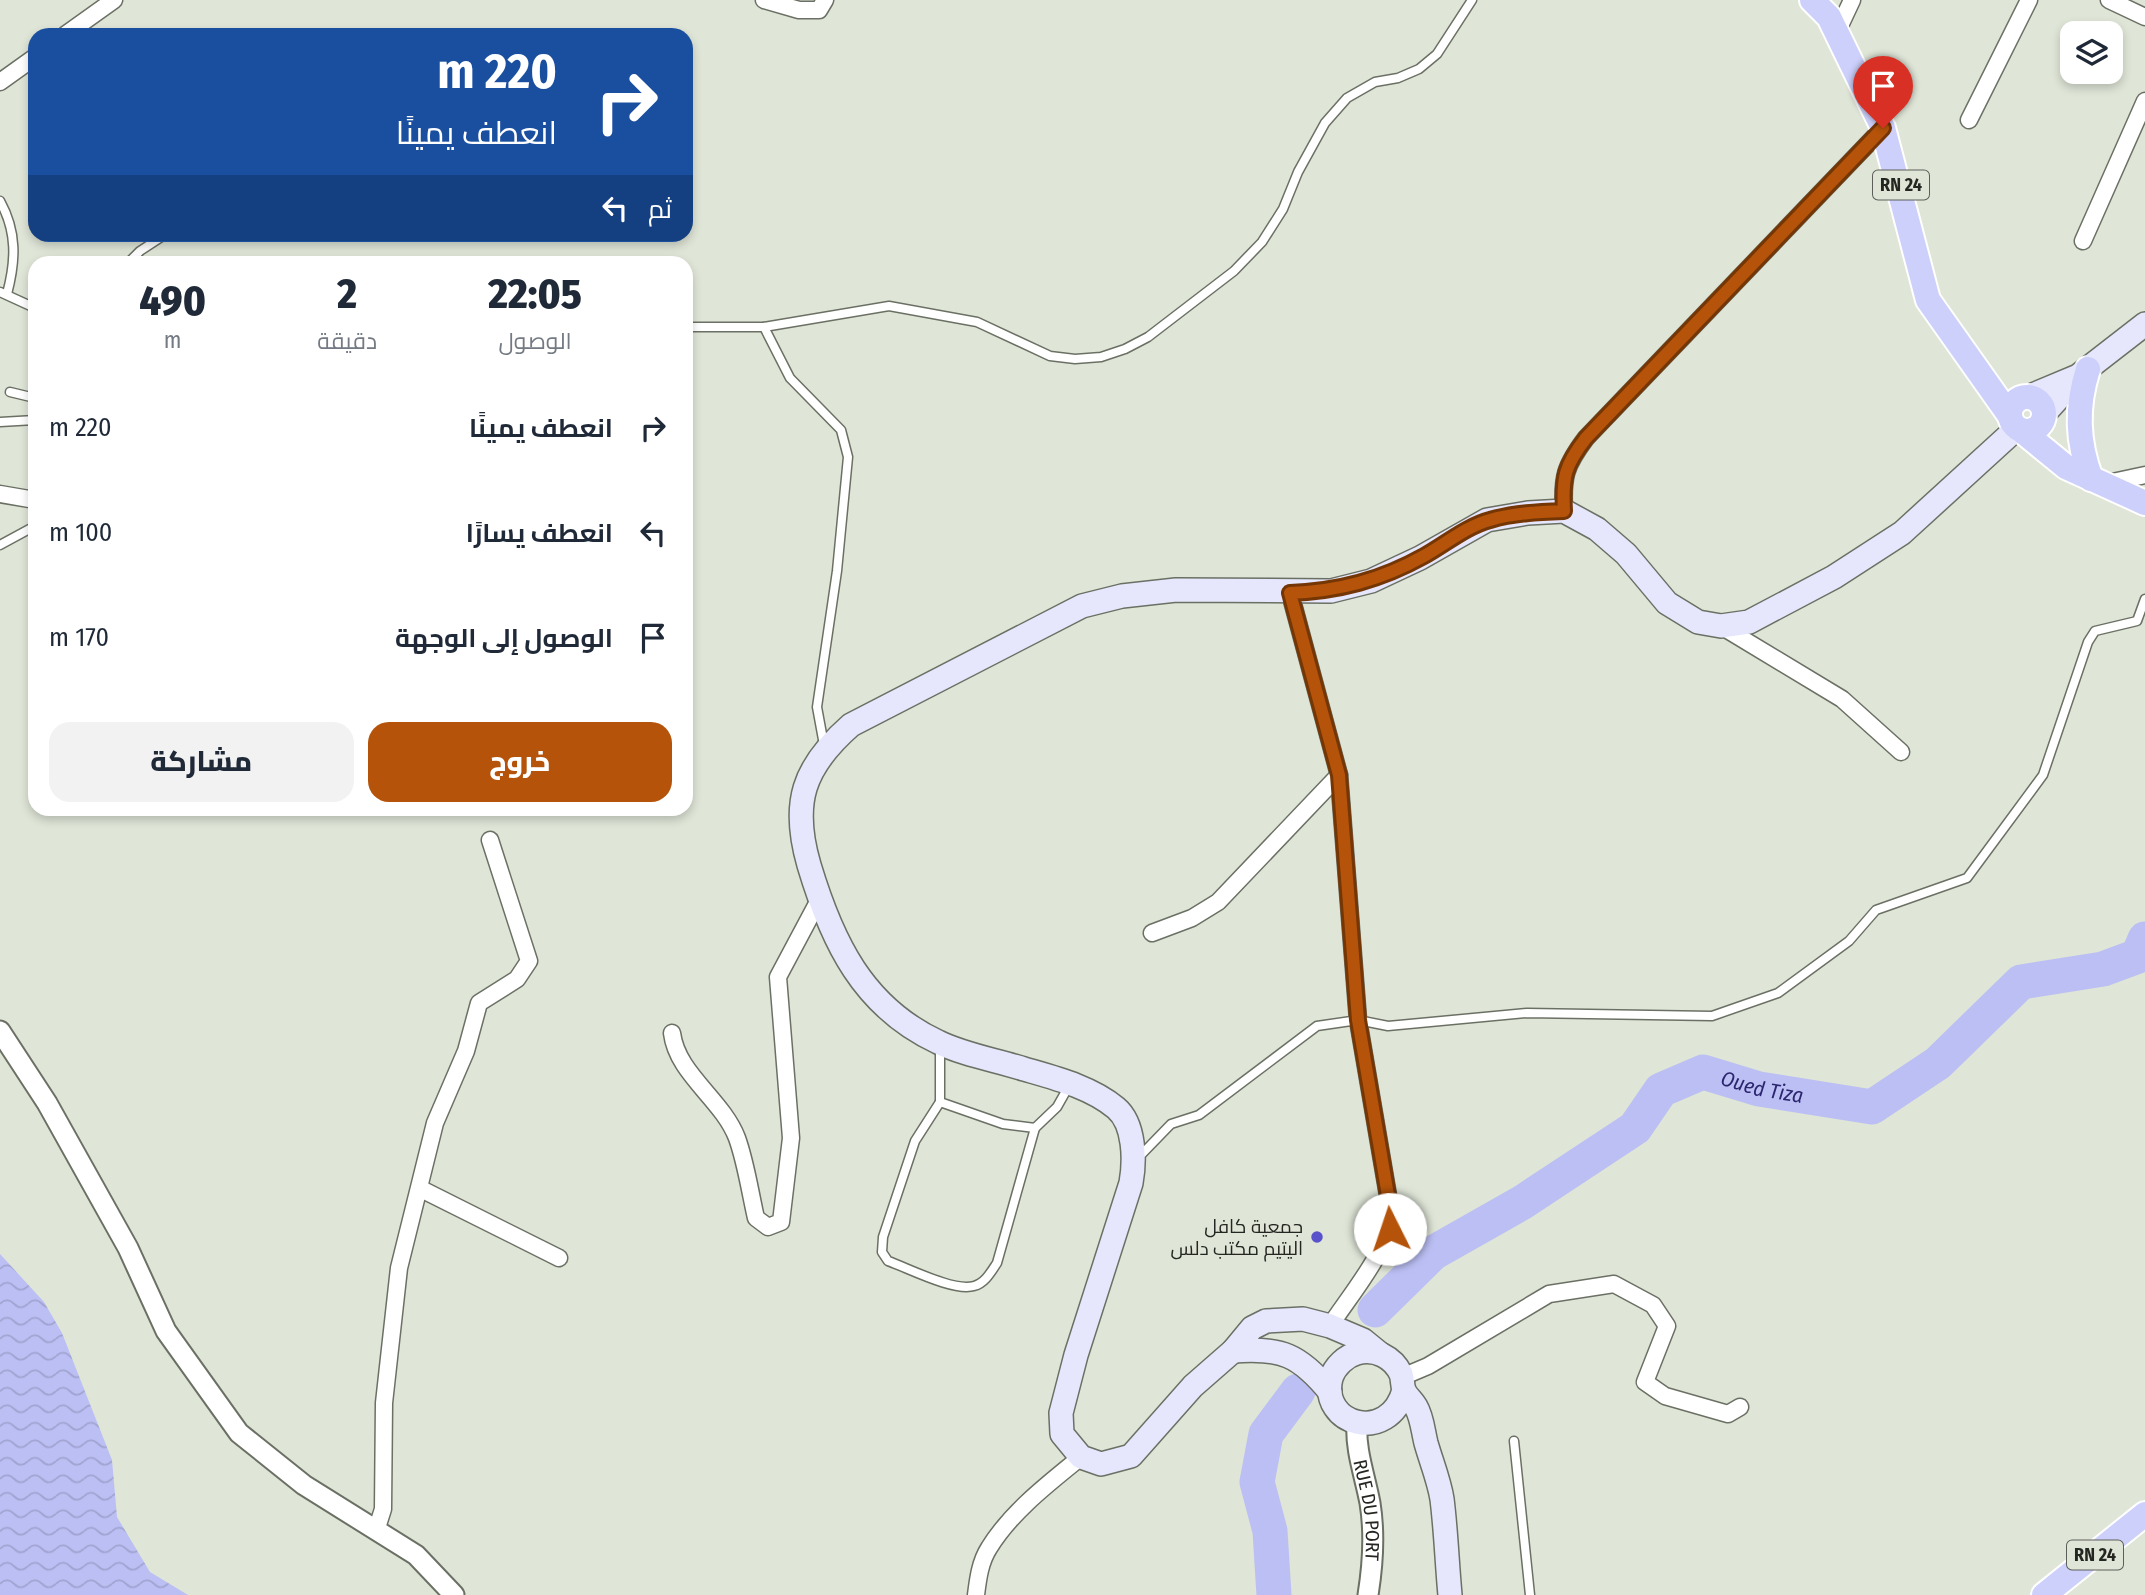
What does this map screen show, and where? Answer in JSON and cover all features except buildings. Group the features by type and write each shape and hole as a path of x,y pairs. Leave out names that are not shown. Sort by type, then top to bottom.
{"main road":[{"name":"RN 24","path":"1812,0 1829,17 1883,128 1928,299 1980,372 2090,479 2145,503"},
{"path":"1450,1595 1441,1497 1417,1407 1389,1358 1363,1340 1330,1326 1303,1319 1266,1321 1252,1328 1233,1351 1194,1386 1131,1456 1101,1464 1082,1457 1062,1433 1060,1413 1076,1355 1131,1183 1135,1162 1128,1130 1119,1110 1098,1096 1070,1084 940,1044 900,1021 873,997 845,958 819,900 804,849 799,804 808,775 824,748 851,725 1082,606 1122,596 1176,590 1290,593 1331,591 1371,581 1420,558 1487,520 1528,513 1564,511 1607,537 1626,554 1667,603 1698,622 1721,626 1749,622 1834,577 1902,533 2027,415 2145,324"},
{"path":"2083,372 2078,424 2090,479"},
{"path":"1233,1351 1282,1352 1298,1359 1331,1392 1339,1412 1357,1423 1380,1422 1405,1426 1426,1440"},
{"path":"1331,1392 1335,1371 1350,1355 1364,1351 1379,1353"},
{"path":"1380,1422 1392,1415 1400,1403 1403,1383"},
{"name":"RN 24","path":"2044,1595 2145,1514"}],"street":[{"path":"75,28 114,0"},
{"path":"764,0 799,10 819,10 825,0"},
{"path":"1837,32 1852,0"},
{"path":"1969,120 2029,0"},
{"path":"2109,0 2145,17"},
{"path":"0,82 28,62"},
{"path":"2083,240 2145,101"},
{"path":"1564,511 1563,483 1568,461 1586,438 1883,128"},
{"path":"2090,479 2145,475"},
{"path":"0,494 28,499"},
{"path":"1290,593 1339,775 1358,1020 1391,1213 1390,1229 1330,1326"},
{"path":"1721,626 1842,699 1901,752"},
{"path":"1152,933 1192,918 1218,902 1339,775"},
{"path":"377,1528 383,1509 384,1403 399,1268 409,1220 421,1189 435,1123 466,1051 479,1003 517,979 529,961 490,841"},
{"path":"672,1033 674,1053 717,1102 737,1137 756,1218 768,1227 781,1222 791,1138 778,977 819,900"},
{"path":"0,1031 47,1103 128,1248 166,1331 239,1433 304,1485 377,1528 416,1555 454,1595"},
{"path":"421,1189 559,1258"},
{"path":"1403,1383 1549,1294 1614,1284 1653,1305 1667,1326 1646,1382 1664,1396 1728,1414 1740,1408"},
{"name":"RUE DU PORT","path":"1357,1423 1356,1440 1370,1504 1374,1558 1368,1595"},
{"path":"976,1595 980,1569 989,1548 1040,1490 1082,1457"}],"lane":[{"path":"693,327 764,327 889,306 977,323 1050,356 1075,359 1101,357 1125,349 1148,337 1234,271 1262,242 1283,209 1298,172 1332,114 1347,98 1375,82 1398,78 1419,69 1437,54 1472,0"},
{"path":"0,201 12,224 12,273 3,293 28,305"},
{"path":"135,256 154,242"},
{"path":"764,327 790,378 841,430 848,457 837,571 817,707 824,748"},
{"path":"10,391 28,396"},
{"path":"0,422 28,420"},
{"path":"0,545 28,530"},
{"path":"1135,1162 1171,1124 1199,1115 1317,1026 1358,1020 1388,1026 1527,1013 1712,1016 1778,993 1849,941 1876,910 1967,878 2043,775 2088,642 2095,631 2137,621 2145,599"},
{"path":"940,1044 940,1101 915,1141 883,1237 883,1252 888,1261 958,1287 975,1286 988,1277 997,1263 1035,1128 1057,1107 1070,1084"},
{"path":"940,1101 1003,1124 1035,1128"},
{"path":"1514,1441 1530,1595"}],"water":[{"path":"0,1254 44,1302 62,1333 112,1460 117,1517 150,1572 188,1595 0,1595"}],"waterway":[{"name":"Oued Tiza","path":"1375,1310 1433,1253 1523,1202 1635,1128 1661,1090 1703,1072 1759,1089 1872,1107 1938,1063 2021,982 2103,969 2138,956 2145,939"},
{"path":"1274,1595 1270,1531 1257,1482 1266,1434 1298,1391"}],"place":[{"name":"جمعية كافل اليتيم مكتب دلس","path":"1317,1237"}],"route":[{"path":"1390,1229 1391,1213 1358,1020 1339,775 1290,593 1331,591 1371,581 1420,558 1487,520 1528,513 1564,511 1563,483 1568,461 1586,438 1883,128"}]}
